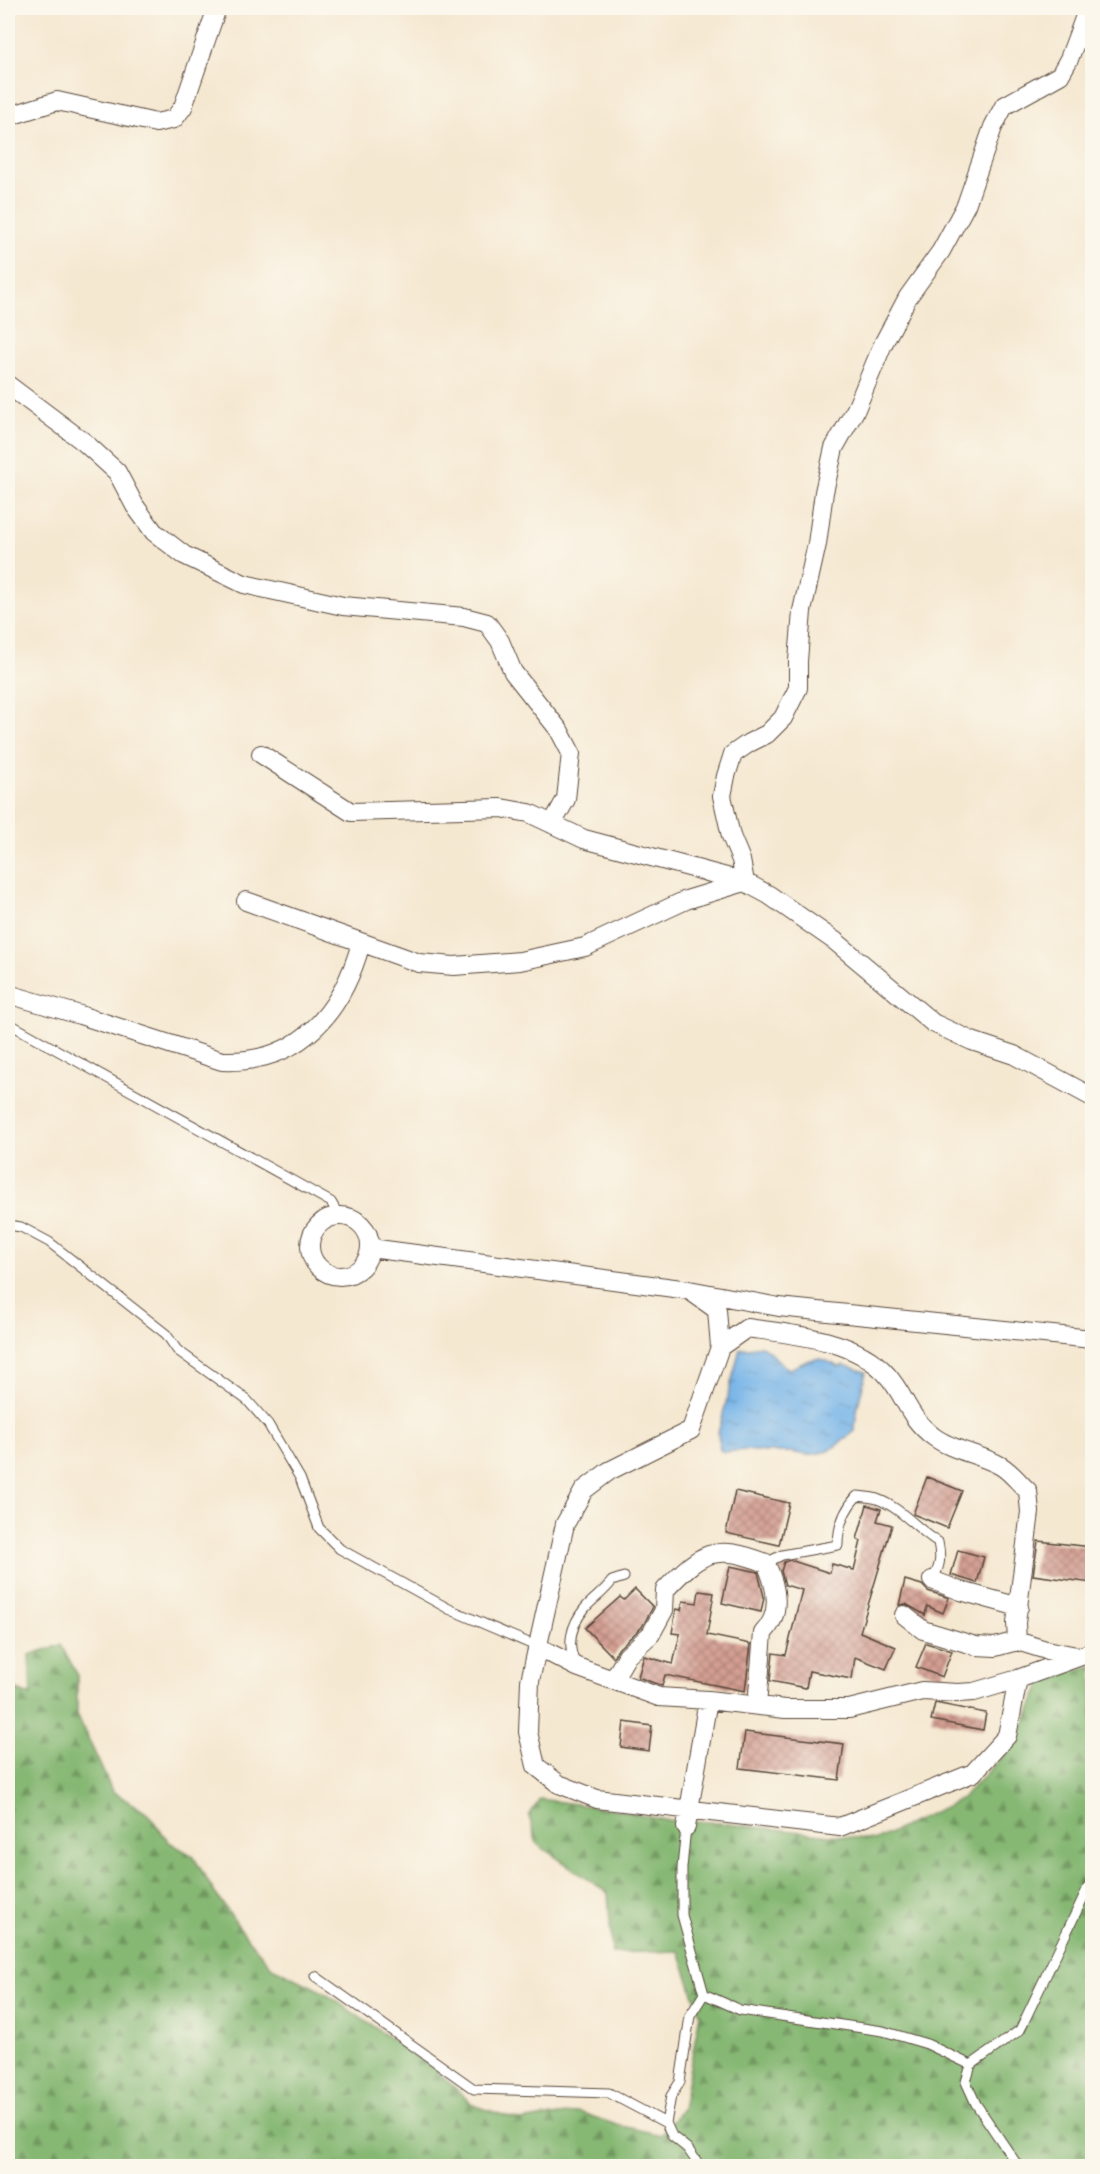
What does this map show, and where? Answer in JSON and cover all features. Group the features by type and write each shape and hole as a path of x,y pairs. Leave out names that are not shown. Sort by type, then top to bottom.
{"street":[{"path":"8,121 10,116 57,101 156,123 174,119 183,106 217,8"},
{"path":"745,882 741,860 731,836 722,796 724,786 733,754 767,734 783,718 798,688 802,611 817,544 824,492 834,448 908,297 941,251 966,205 993,127 1004,106 1060,75 1069,59 1088,8"},
{"path":"8,384 84,442 117,472 135,506 154,532 194,560 244,584 343,606 464,617 487,623 500,641 513,672 559,730 571,753 566,799 552,824"},
{"path":"261,754 351,812 501,808 529,813 585,839 745,882 769,895 835,941 933,1023 972,1041 1014,1055 1092,1097"},
{"path":"246,901 419,963 454,966 520,961 585,947 686,900 745,882"},
{"path":"8,994 222,1061 242,1062 287,1048 309,1035 331,1009 354,969 361,943"},
{"path":"339,1216 349,1217 358,1222 369,1238 370,1248 363,1267 345,1276 326,1273 318,1267 309,1249 310,1239 321,1222 330,1217 339,1216"},
{"path":"370,1248 689,1290 779,1307 1092,1340"},
{"path":"689,1290 717,1310 720,1347 691,1430 609,1471 584,1490 564,1524 530,1681 528,1732 536,1766 559,1784 597,1799 688,1818 840,1827 973,1773 1007,1736 1018,1679"},
{"path":"720,1347 747,1328 836,1344 870,1360 888,1376 912,1417 935,1438 1002,1466 1028,1491 1029,1512 1016,1623 1017,1641"},
{"path":"613,1680 627,1656 651,1634 664,1610 665,1590 683,1571 708,1553 723,1551 742,1554 766,1563 775,1589 776,1606 772,1625 763,1633 757,1706"},
{"path":"932,1580 961,1591 1019,1607"},
{"path":"904,1615 923,1630 976,1646 995,1647 1017,1641 1046,1650 1085,1654"},
{"path":"538,1647 577,1667 659,1697 785,1709 849,1709 922,1691 974,1692 1018,1679 1085,1654"},
{"path":"688,1818 708,1700"}],"lane":[{"path":"8,1023 331,1202 339,1216"},
{"path":"8,1225 21,1227 49,1242 166,1334 177,1350 248,1400 268,1424 300,1478 319,1528 340,1549 449,1609 538,1647"},
{"path":"766,1563 782,1555 838,1545 845,1509 857,1496 877,1498 910,1519 926,1535 938,1542 942,1559 932,1580"},
{"path":"577,1667 569,1645 573,1628 585,1608 604,1592 612,1581 624,1577"},
{"path":"666,2124 671,2096 680,2082 690,2016 704,1994 682,1915 682,1868 688,1818"},
{"path":"1018,2166 976,2104 966,2082 971,2065 1020,2030 1092,1879"},
{"path":"315,1976 474,2089 609,2093 666,2124 672,2136 687,2148 700,2166"},
{"path":"704,1994 741,2010 883,2031 927,2044 971,2065"}],"green space":[{"path":"61,1645 77,1674 77,1714 112,1791 148,1814 169,1842 193,1856 214,1892 248,1939 272,1967 323,1992 436,2070 473,2105 521,2121 579,2112 617,2125 661,2135 682,2109 700,2014 679,1951 612,1953 608,1893 537,1844 529,1816 540,1799 612,1809 665,1820 711,1822 876,1840 961,1799 1016,1743 1044,1678 1092,1666 1092,2166 8,2166 8,1686 31,1696 29,1655"}],"water":[{"path":"761,1346 790,1369 809,1360 819,1359 839,1367 844,1365 866,1372 856,1414 855,1431 829,1451 807,1455 790,1452 746,1450 725,1452 720,1450 718,1433 740,1349"}],"building":[{"path":"927,1477 962,1491 947,1528 913,1514"},
{"path":"735,1491 789,1503 779,1545 726,1533"},
{"path":"867,1505 881,1509 877,1521 892,1525 860,1632 896,1647 886,1669 855,1657 852,1679 809,1671 806,1688 770,1681 773,1653 786,1655 802,1590 785,1585 781,1571 784,1562 790,1560 830,1573 832,1564 854,1570 861,1541 857,1539"},
{"path":"1038,1541 1092,1547 1092,1583 1033,1575"},
{"path":"958,1550 984,1557 977,1583 951,1575"},
{"path":"730,1566 758,1572 764,1597 761,1612 722,1603"},
{"path":"905,1580 922,1585 928,1591 949,1598 943,1613 927,1606 925,1615 906,1604 899,1605"},
{"path":"635,1589 653,1607 642,1627 619,1648 613,1657 585,1628 620,1597 624,1600"},
{"path":"699,1591 714,1593 707,1635 751,1644 745,1691 665,1675 662,1686 638,1677 644,1656 673,1664 680,1634 672,1633 676,1609 681,1610 683,1601 697,1603"},
{"path":"926,1643 952,1651 942,1677 916,1667"},
{"path":"935,1703 986,1713 983,1730 931,1720"},
{"path":"624,1722 652,1726 649,1751 621,1747"},
{"path":"745,1732 844,1744 839,1780 740,1768"}]}
